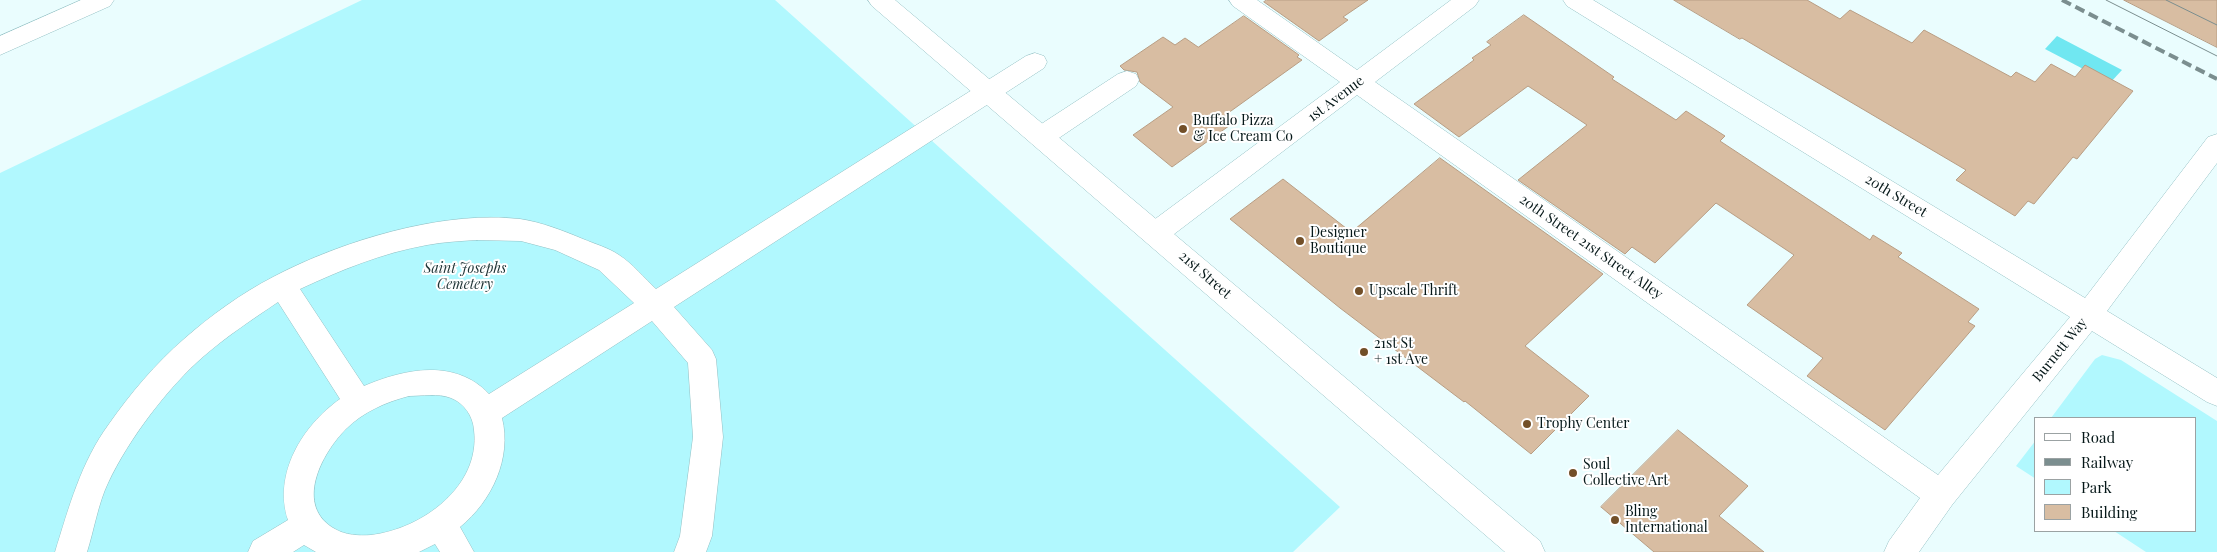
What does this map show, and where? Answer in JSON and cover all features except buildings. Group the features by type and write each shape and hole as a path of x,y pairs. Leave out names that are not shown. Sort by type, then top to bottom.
{"street":[{"path":"0,46 102,0"},
{"name":"21st Street","path":"880,0 1529,552"},
{"name":"20th Street 21st Street Alley","path":"1242,0 1941,495"},
{"name":"1st Avenue","path":"1156,233 1467,0"},
{"name":"20th Street","path":"1575,0 2217,392"},
{"path":"486,412 1035,62"},
{"path":"1041,136 1127,80"},
{"name":"Burnett Way","path":"1900,552 1941,495 2090,314 2217,144"},
{"path":"71,552 93,480 119,434 154,389 194,348 236,315 282,285 331,262 382,245 428,234 477,229 521,230 561,241 609,262 655,305 702,359 708,438 696,536 690,552"},
{"path":"282,285 358,402"},
{"path":"409,383 433,383 455,387 473,397 486,412 492,432 491,456 481,481 464,504 440,525 416,539 390,548 364,551 341,548 321,539 307,526 299,507 298,484 304,462 317,439 336,419 358,402 391,388 409,383"},
{"path":"440,525 458,552"},
{"path":"264,552 307,526"}],"green space":[{"name":"Saint Josephs Cemetery","path":"362,0 775,0 1340,507 1293,552 0,552 0,173"},
{"path":"2102,355 2121,360 2217,421 2217,552 2146,552 2116,532 2197,532 2197,417 2052,417 2095,359"},
{"path":"2034,443 2034,478 2016,466"}],"shaded area":[{"path":"2057,36 2122,70 2110,83 2045,49"}],"tram line":[{"path":"2106,0 2217,56"},
{"path":"2166,0 2217,25"}],"railway":[{"path":"2062,0 2217,79"}],"place":[{"name":"Buffalo Pizza & Ice Cream Co","path":"1183,129"},
{"name":"Designer Boutique","path":"1300,241"},
{"name":"Upscale Thrift","path":"1359,291"},
{"name":"21st St + 1st Ave","path":"1364,352"},
{"name":"Trophy Center","path":"1527,424"},
{"name":"Soul Collective Art","path":"1573,473"},
{"name":"Bling International","path":"1615,520"}]}
